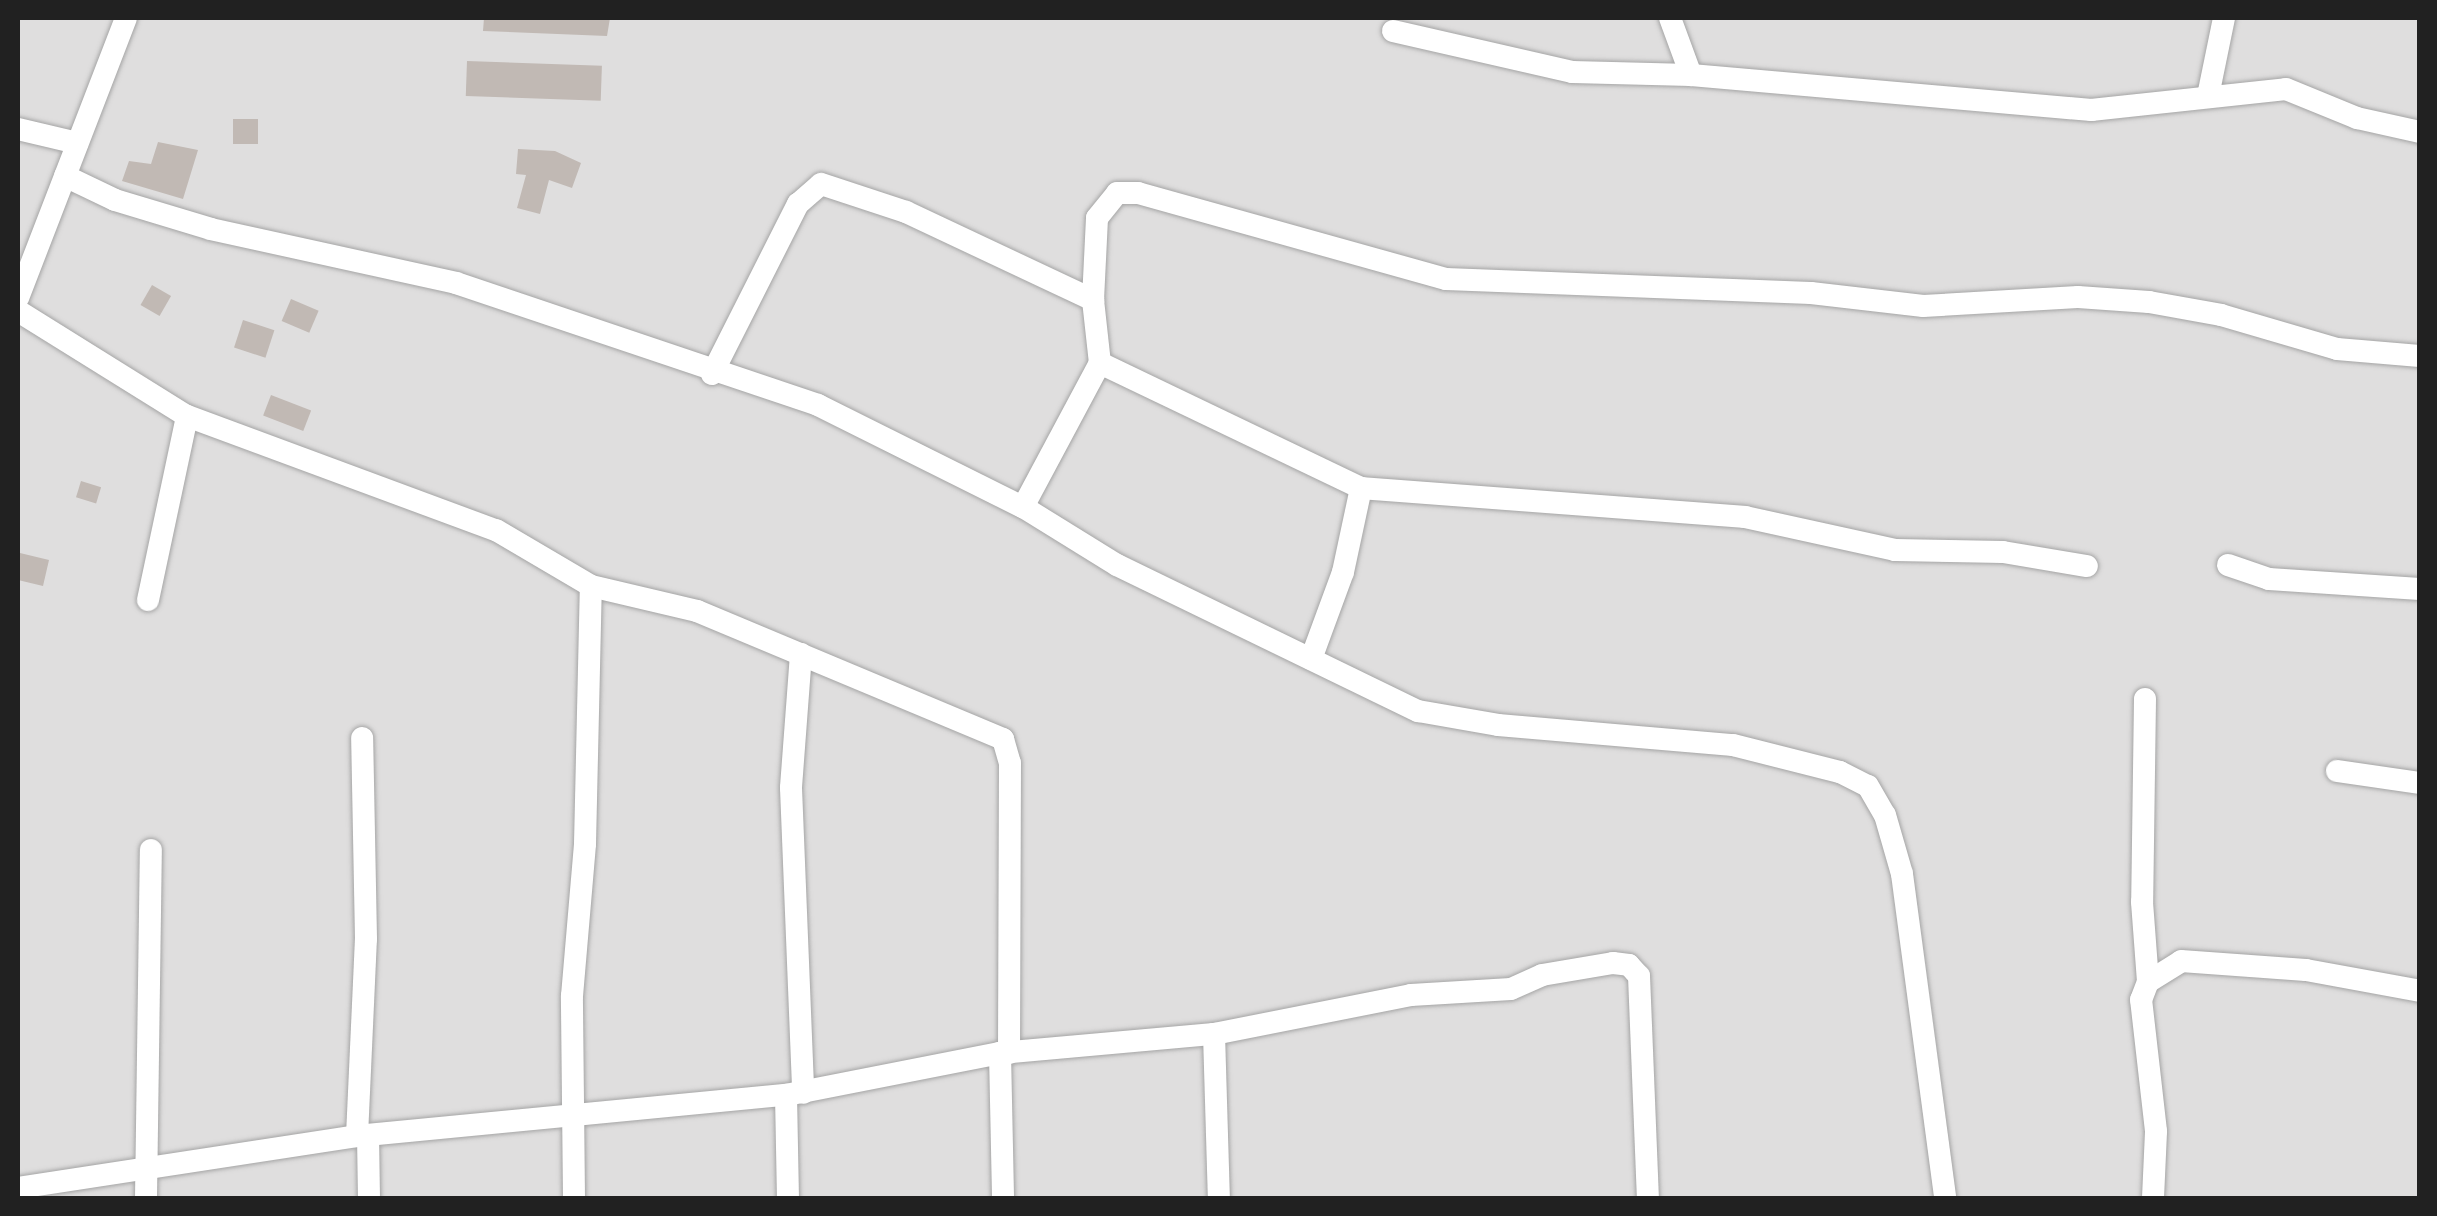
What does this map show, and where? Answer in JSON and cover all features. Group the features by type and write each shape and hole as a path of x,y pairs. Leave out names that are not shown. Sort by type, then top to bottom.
{"street":[{"path":"18,298 126,18"},
{"path":"1670,18 1692,74"},
{"path":"2208,96 2224,18"},
{"path":"1392,31 1572,72 1692,74 1905,90 2038,109 2180,104 2208,96 2286,89 2356,118 2420,132"},
{"path":"18,130 77,143"},
{"path":"65,176 115,200 212,229 456,283 712,374 835,412 1023,507 1116,565 1418,710 1516,727 1733,746 1840,772 1868,786 1885,815 1902,874 1945,1198"},
{"path":"712,374 798,204 820,184 906,212 1093,300"},
{"path":"1023,507 1100,363 1093,300 1097,218 1117,194 1138,193 1446,279 1811,292 1922,306 2078,298 2150,302 2221,315 2337,349 2420,356"},
{"path":"18,312 187,416 496,530 591,586 697,612 1003,739 1010,762 1004,1198"},
{"path":"1100,363 1361,488 1745,517 1894,550 2004,552 2087,566"},
{"path":"148,600 187,416"},
{"path":"1312,659 1343,572 1361,488"},
{"path":"2228,564 2269,579 2420,589"},
{"path":"574,1198 572,996 585,844 591,586"},
{"path":"788,1198 794,1094 790,788 802,654"},
{"path":"2145,699 2142,902 2148,982 2141,1000 2156,1131 2153,1198"},
{"path":"362,738 366,939 363,1136 369,1198"},
{"path":"2337,771 2420,783"},
{"path":"146,1198 150,850"},
{"path":"2148,982 2182,961 2306,970 2420,991"},
{"path":"18,1188 363,1136 576,1119 794,1094 1004,1052 1214,1034 1411,995 1511,989 1542,976 1629,964 1640,988 1648,1198"},
{"path":"1214,1034 1219,1198"}],"shaded area":[{"path":"18,18 2419,18 2419,1198 18,1198"}],"building":[{"path":"484,18 610,18 607,36 483,31"},
{"path":"467,61 602,66 601,101 466,96"},
{"path":"233,119 258,119 258,144 233,144"},
{"path":"158,142 198,150 183,199 122,181 129,161 151,164"},
{"path":"518,149 555,151 581,163 572,188 549,180 540,214 517,208 526,175 516,174"},
{"path":"152,285 171,296 160,316 140,305"},
{"path":"291,299 319,311 309,333 282,321"},
{"path":"243,320 274,330 265,358 234,348"},
{"path":"271,395 311,410 303,431 263,416"},
{"path":"81,481 101,487 96,503 76,497"},
{"path":"20,553 49,560 43,586 18,580"}]}
